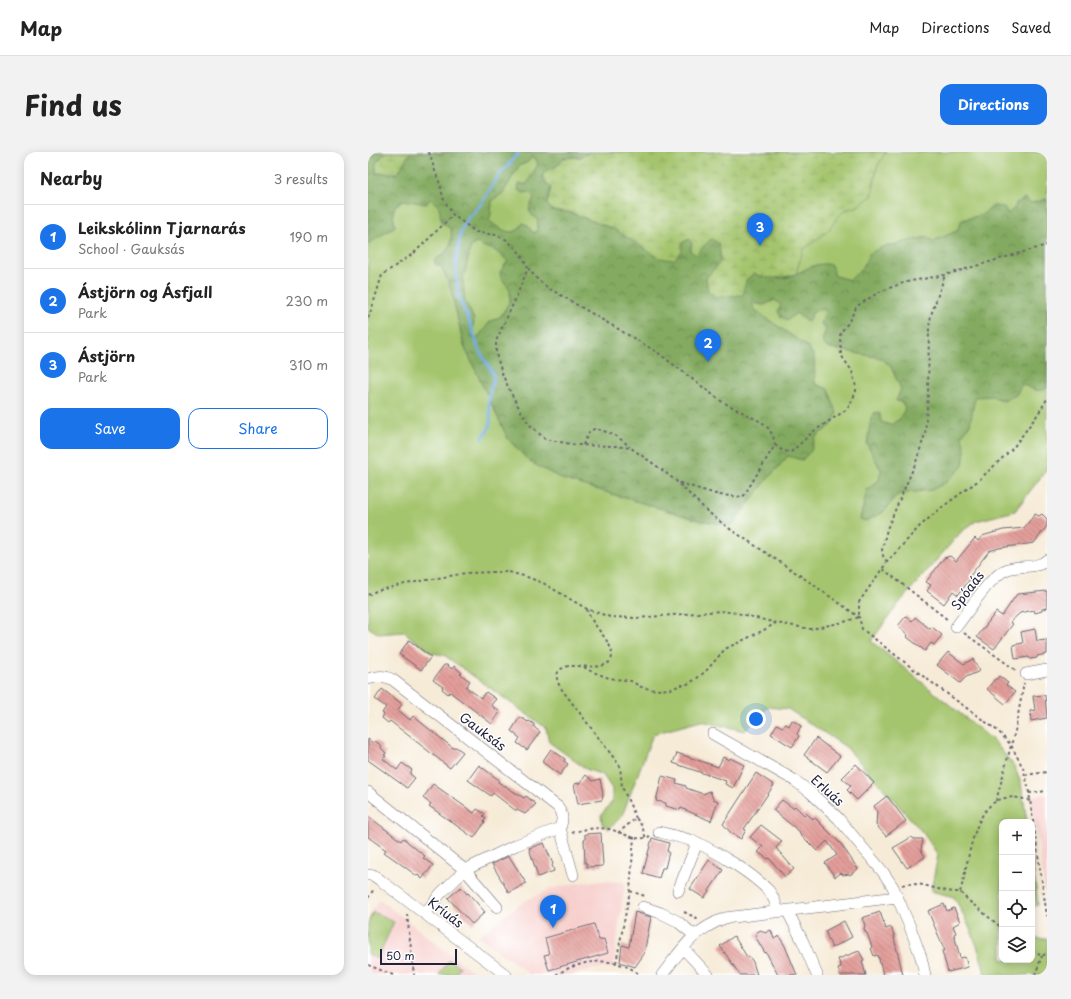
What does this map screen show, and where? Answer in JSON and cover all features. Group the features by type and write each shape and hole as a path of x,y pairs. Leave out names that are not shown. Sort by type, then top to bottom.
{"street":[{"name":"Spóaás","path":"956,626 996,575 1008,569 1041,564 1047,560"},
{"path":"1026,674 1047,670"},
{"name":"Gauksás","path":"368,678 378,676 387,677 393,680 558,807 562,814 563,821 561,832 573,875"},
{"name":"Erluás","path":"714,734 784,773 810,792 834,814 851,833 883,872 895,892 921,957 925,975"},
{"path":"368,792 465,870 497,907"},
{"path":"425,914 440,894 465,870 516,845 561,832"},
{"path":"659,832 697,843 729,860 769,892 803,942 817,975"},
{"path":"678,891 697,843"},
{"name":"Kríuás","path":"368,875 373,875 380,880 506,975"},
{"path":"662,975 694,935 710,924 725,918 782,911 895,892"},
{"path":"643,907 661,913 677,921 694,935"},
{"path":"683,948 708,975"}],"path":[{"path":"429,152 441,187 443,198 453,215 476,232 496,235 507,240 520,253 528,268 536,278 547,287 657,352 721,401 763,423 770,429 775,445 783,451 791,452 814,431 831,421 848,408 856,391 856,387 852,371 841,355 840,336 857,306 886,289 906,282 945,275 1047,246"},
{"path":"368,318 382,275 414,253 453,215"},
{"path":"528,268 496,341 496,354 503,376 523,415 530,425 545,439 576,445 631,448"},
{"path":"887,562 883,556 882,550 887,529 916,462 925,434 929,328 931,315 945,275"},
{"path":"1047,399 1013,448 979,480 941,508 920,526 887,562 859,602 859,617 862,629 998,731 1012,745 1025,775 1047,916"},
{"path":"583,445 589,432 594,429 612,433 676,481 707,511 727,527 859,617"},
{"path":"676,481 719,495 743,497 775,445"},
{"path":"883,569 1014,670 1026,674 1012,745 996,800"},
{"path":"368,595 391,587 466,573 509,572 527,576 543,583 588,609 610,617 636,618 720,611 737,613 776,623 811,629 844,622 859,617"},
{"path":"588,609 593,621 610,647 612,656 611,661 604,666 569,666 559,671 556,677 559,685 597,738 620,766 622,787 636,818 642,826 646,838"},
{"path":"584,667 609,678 631,681 655,690 671,689 681,685 686,685 696,679 706,671 725,649 776,623"},
{"path":"1025,775 1047,772"},
{"path":"1028,793 1047,791"},
{"path":"960,892 975,832 986,808 996,800 1004,798 1014,797 1030,801"},
{"path":"618,833 636,818"},
{"path":"561,832 596,828 608,829 625,836 646,838 659,832"},
{"path":"616,963 630,891 634,837"},
{"path":"895,892 907,884 921,884 946,891 960,892 1001,927"},
{"path":"630,891 651,898"},
{"path":"406,899 414,975"},
{"path":"678,909 698,920 704,917"},
{"path":"1035,952 1042,956"},
{"path":"1035,975 1042,956 1047,953"},
{"path":"556,975 570,968 592,962 616,963 626,966 640,975"},
{"path":"368,965 393,975"}],"shaded area":[{"path":"1047,794 1047,898 1046,898 1032,796"},
{"path":"601,881 625,882 613,968 592,969 569,975 531,975 478,936 525,901 550,889 576,883"},
{"path":"379,899 477,975 368,975 368,919"}],"green space":[{"path":"368,152 1047,152 1047,469 1015,511 976,521 961,532 900,602 871,641 994,741 1014,766 1021,783 1027,819 999,819 999,963 1035,963 1035,938 1047,938 1047,975 985,975 976,944 954,897 931,891 938,855 924,834 846,747 788,709 768,707 745,731 701,721 653,734 622,816 609,829 602,824 601,815 612,802 612,789 603,775 586,769 549,742 546,728 444,655 432,653 404,632 379,634 368,627"},
{"path":"368,152 386,152 376,163 376,173 398,173 411,152 436,152 438,154 444,154 446,152 591,152 581,157 563,158 557,166 545,171 551,188 547,203 551,210 569,212 614,229 631,239 682,243 689,239 692,244 711,238 719,244 721,262 706,278 746,280 754,273 785,278 808,268 820,264 826,264 831,265 835,276 850,280 863,267 869,254 882,247 927,237 933,241 957,231 962,220 982,215 993,206 1004,207 1008,214 1015,207 1016,203 1025,198 1031,203 1047,199 1047,388 1044,390 1031,389 1022,384 1016,395 1004,401 992,396 975,397 970,424 962,436 965,449 963,466 948,481 932,490 899,494 882,513 866,521 860,519 867,490 879,480 881,470 867,444 871,418 875,412 880,414 881,422 890,425 900,419 905,408 902,402 896,401 901,389 890,365 880,358 826,347 822,341 826,330 821,324 825,313 822,309 813,312 808,322 796,313 788,320 781,317 778,311 781,305 775,300 764,305 752,303 755,310 808,347 814,356 815,384 828,389 837,413 832,425 815,437 811,451 802,460 788,456 766,481 732,525 702,521 562,479 530,462 508,439 464,346 450,286 441,266 436,265 434,261 448,248 451,240 451,229 442,223 439,207 431,199 426,204 404,200 395,206 393,214 395,226 368,243","holes":["531,158 536,159 538,164 527,184 519,184 518,190 524,193 529,192 534,197 529,209 531,214 538,220 537,231 533,233 528,226 523,223 516,231 506,231 494,225 489,220 492,201 503,193 519,166 528,162","477,243 494,250 508,261 500,272 501,278 510,289 510,301 501,316 490,322 478,337 473,339 474,319 465,301 463,280 471,246"]},
{"path":"386,152 411,152 398,173 376,173 376,163"},
{"path":"591,152 886,152 877,167 872,196 856,207 845,210 837,218 829,230 803,250 796,274 780,278 769,278 759,276 754,273 746,280 743,295 715,297 708,291 706,278 721,261 719,244 711,239 696,255 690,251 692,244 689,239 682,243 682,251 674,260 659,258 614,229 569,212 551,210 547,204 551,188 542,178 545,171 557,166 563,158 581,157"},
{"path":"1035,882 1038,905 1035,906"},
{"path":"373,912 394,922 377,959 368,954 368,923"},
{"path":"449,960 460,967 455,975 439,975"}],"building":[{"path":"1035,514 1039,516 1042,514 1047,519 1047,526 1034,543 999,548 989,551 969,577 971,578 958,595 953,591 944,604 927,591 931,585 926,582 944,558 950,556 956,561 975,538 978,541 982,536 1003,530 1024,528"},
{"path":"1047,591 1047,608 1035,613 1034,610 1020,613 1010,622 1013,624 994,649 977,637 996,612 1002,616 1017,594"},
{"path":"906,616 912,621 915,617 930,629 932,627 942,635 934,645 931,643 925,651 907,637 908,635 898,626"},
{"path":"1035,629 1037,641 1047,640 1047,654 1037,656 1037,658 1030,659 1029,657 1015,659 1013,645 1023,643 1021,632"},
{"path":"409,640 431,657 421,670 399,654"},
{"path":"948,652 964,664 973,659 980,671 966,677 960,683 937,665"},
{"path":"444,665 447,665 452,669 454,666 462,673 460,674 470,681 466,687 481,698 486,692 496,699 491,705 500,712 492,724 450,692 448,694 442,689 443,687 433,680"},
{"path":"999,676 1008,683 1006,685 1015,692 1005,704 987,689"},
{"path":"382,689 402,704 398,710 410,720 413,716 453,748 456,747 463,752 450,768 390,721 388,723 382,718 384,714 382,713 386,707 375,699"},
{"path":"1045,695 1047,718 1031,721 1030,711 1035,710 1033,696"},
{"path":"520,717 534,724 534,727 540,732 527,750 517,743 520,738 511,731"},
{"path":"792,720 801,726 797,734 799,736 792,747 771,734 777,724 782,727 786,724 789,726"},
{"path":"816,738 840,756 827,772 804,755"},
{"path":"368,739 373,743 375,741 382,746 381,748 386,753 384,755 386,756 383,759 397,770 402,763 412,770 410,774 415,778 407,788 368,760"},
{"path":"551,749 565,759 564,761 568,764 560,775 542,762"},
{"path":"677,753 718,767 723,757 729,760 730,758 744,765 733,788 725,784 726,781 673,763"},
{"path":"856,764 874,783 857,800 847,790 851,786 842,778"},
{"path":"479,765 499,780 498,782 524,798 526,796 536,804 525,814 515,810 493,793 491,796 468,780"},
{"path":"756,773 774,785 744,829 746,830 741,839 731,833 723,824"},
{"path":"586,775 593,781 600,779 603,795 602,800 578,804 574,784 580,783"},
{"path":"662,776 677,780 676,783 703,794 710,791 713,799 718,801 711,821 681,808 680,810 666,806 666,803 656,801"},
{"path":"433,784 474,813 477,809 485,814 483,816 486,818 484,821 485,822 474,838 429,806 431,804 423,798"},
{"path":"887,796 906,821 886,836 876,825 877,811 874,806"},
{"path":"782,800 793,808 795,806 804,815 806,813 813,819 814,817 841,844 858,869 850,875 843,875 841,873 835,877 825,863 837,855 827,841 817,851 799,833 800,832 773,810"},
{"path":"368,816 401,841 403,838 425,856 423,858 433,865 422,879 384,852 386,850 368,837"},
{"path":"761,825 782,841 776,848 794,869 785,877 769,858 768,859 758,852 763,847 750,837"},
{"path":"601,833 603,866 587,867 587,863 585,863 585,834"},
{"path":"912,837 914,839 923,839 921,850 925,857 907,868 893,848"},
{"path":"652,838 669,843 667,851 669,852 665,868 662,868 659,878 643,873"},
{"path":"544,843 553,864 554,871 538,877 529,848"},
{"path":"509,856 526,883 509,893 492,864"},
{"path":"709,860 723,870 704,898 690,889"},
{"path":"461,887 485,912 472,924 448,898"},
{"path":"944,904 947,911 954,908 960,922 953,926 956,933 954,934 960,958 965,957 968,967 948,972 942,951 945,951 928,911"},
{"path":"635,912 651,917 644,954 635,967 620,962 622,945 629,947"},
{"path":"880,912 886,929 891,927 895,938 903,975 883,975 878,955 874,956 867,933 864,929 865,925 862,918"},
{"path":"844,921 852,937 832,948 825,931"},
{"path":"594,924 599,940 604,939 608,953 549,970 544,955 549,954 545,938"},
{"path":"761,930 765,933 771,930 774,939 779,936 785,946 797,975 778,975 766,952 765,953 755,936 757,932"},
{"path":"734,936 747,957 749,956 753,962 757,975 740,975 720,946"},
{"path":"859,951 864,960 862,961 866,975 840,975 838,968 841,967 838,959"}],"waterway":[{"path":"482,439 490,425 489,399 494,376 479,350 470,323 459,298 456,277 456,262 461,231 468,218 481,204 499,175 519,152"}],"place":[{"name":"Ástjörn","path":"760,246"},
{"name":"Ástjörn og Ásfjall","path":"708,362"},
{"name":"Leikskólinn Tjarnarás","path":"553,928"}]}
